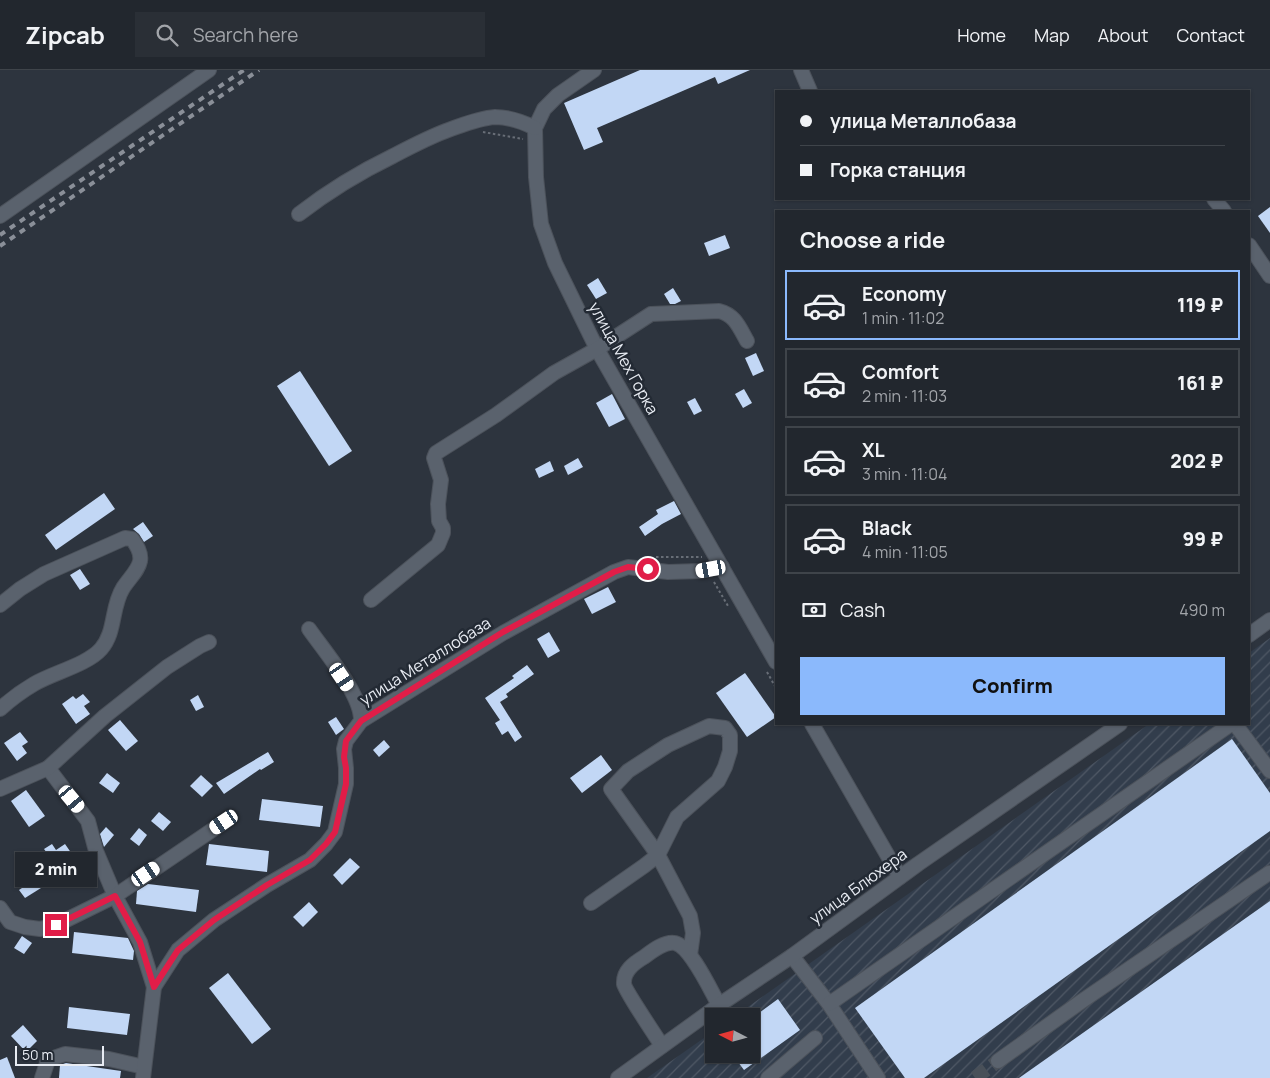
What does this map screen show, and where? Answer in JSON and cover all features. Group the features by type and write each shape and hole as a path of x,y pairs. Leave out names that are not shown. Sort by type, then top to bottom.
{"street":[{"path":"0,216 209,70"},
{"name":"улица Мех Горка","path":"594,70 558,95 544,109 535,128 536,177 541,224 555,263 597,349 722,567 771,667"},
{"path":"801,70 810,90"},
{"path":"300,214 322,196 350,178 439,133 469,122 502,117 535,128"},
{"path":"1215,200 1223,210"},
{"path":"1250,246 1270,276"},
{"path":"371,600 438,545 442,538 443,528 438,521 441,480 434,458 436,454 496,415 554,373 597,349 651,314 719,311 727,313 735,320 747,341"},
{"path":"0,605 44,574 125,538 132,539 140,552 139,565 136,572 122,589 115,608 108,638 100,650 81,662 34,684 0,709"},
{"name":"улица Металлобаза","path":"144,1073 154,987 178,950 207,926 267,885 310,860 326,844 335,832 346,784 344,757 346,741 361,721 503,632 614,572 628,567 668,572 700,571 722,567"},
{"path":"1250,633 1270,620"},
{"path":"310,629 353,692 361,713 361,721"},
{"path":"0,789 48,768 105,716 167,668 209,642"},
{"path":"813,725 900,876"},
{"name":"улица Блюхера","path":"618,1078 719,1005 792,956 900,876 1119,725"},
{"path":"829,1004 1230,725"},
{"path":"1236,725 1270,771"},
{"path":"591,903 658,855 677,817 718,781 730,751 730,735 725,728 709,726 668,745 628,771 611,790 658,855 690,916 693,933 690,955"},
{"path":"48,768 88,821 96,850 115,896 140,942 154,987"},
{"path":"0,908 5,924 40,929 56,925 115,896 224,822"},
{"path":"998,1062 1082,1001 1269,873"},
{"path":"662,1046 624,986 626,973 634,964 665,944 674,943 683,947 690,955 719,1005"},
{"path":"792,956 829,1004 878,1078"},
{"path":"768,1078 815,1038"},
{"path":"42,1078 48,1060 65,1054 109,1059 144,1073"}],"path":[{"path":"713,581 728,605"},
{"path":"771,667 775,684"}],"shaded area":[{"path":"1270,638 1270,1078 647,1078 705,1037 705,1063 760,1063 760,1008 746,1008 1148,725 1250,725 1250,652"}],"building":[{"path":"640,70 750,70 718,84 715,77 597,128 603,142 584,150 564,103"},
{"path":"1270,207 1270,233 1258,216"},
{"path":"725,235 730,248 709,256 704,243"},
{"path":"598,278 607,293 596,299 587,285"},
{"path":"673,288 681,301 670,304 664,294"},
{"path":"756,353 764,371 753,376 745,358"},
{"path":"300,371 352,451 329,466 277,386"},
{"path":"744,389 752,403 743,408 735,394"},
{"path":"612,394 625,419 609,427 596,403"},
{"path":"695,398 702,411 694,415 687,402"},
{"path":"578,458 583,467 568,475 564,466"},
{"path":"550,461 554,471 539,478 535,469"},
{"path":"104,493 115,509 56,550 45,535"},
{"path":"674,501 681,514 645,536 639,527 658,514 656,510"},
{"path":"143,522 153,536 144,542 133,529"},
{"path":"80,569 90,584 80,590 70,575"},
{"path":"608,587 616,602 592,614 584,599"},
{"path":"549,632 560,651 548,658 537,639"},
{"path":"527,665 534,674 506,694 508,697 500,702 522,737 515,742 508,731 502,735 495,723 500,720 485,698 514,678 512,676"},
{"path":"745,673 775,718 747,737 716,693"},
{"path":"83,694 90,702 84,706 90,714 76,724 62,704 73,696 76,699"},
{"path":"198,695 204,707 196,711 190,700"},
{"path":"336,717 344,729 336,735 328,722"},
{"path":"120,720 138,741 126,751 108,730"},
{"path":"20,732 28,742 22,746 27,753 17,761 4,743"},
{"path":"1232,739 1270,793 1270,831 924,1078 905,1078 855,1008"},
{"path":"384,740 390,747 379,757 373,750"},
{"path":"268,752 274,762 260,769 224,794 216,783"},
{"path":"601,755 612,770 582,793 570,778"},
{"path":"107,773 120,783 113,793 99,783"},
{"path":"201,775 213,786 202,797 190,786"},
{"path":"26,790 45,816 29,827 11,801"},
{"path":"262,799 323,806 320,827 259,820"},
{"path":"159,812 171,822 163,831 151,821"},
{"path":"106,827 114,835 104,847 100,834"},
{"path":"139,828 147,835 139,846 130,839"},
{"path":"52,844 56,850 65,844 81,867 65,878 44,849"},
{"path":"209,844 269,851 267,872 206,865"},
{"path":"350,858 360,867 342,885 333,875"},
{"path":"35,879 41,888 25,898 19,890"},
{"path":"148,884 199,890 196,912 136,904 137,891"},
{"path":"1270,901 1270,1078 1019,1078"},
{"path":"309,902 318,912 303,927 293,917"},
{"path":"74,932 128,938 134,951 133,960 72,953"},
{"path":"22,936 32,943 24,954 14,948"},
{"path":"228,973 271,1029 252,1044 209,988"},
{"path":"778,999 800,1030 760,1059 760,1012"},
{"path":"69,1007 130,1014 127,1035 67,1028"},
{"path":"23,1025 37,1041 26,1052 11,1036"},
{"path":"7,1057 15,1078 0,1078 0,1060"},
{"path":"66,1063 121,1071 120,1078 59,1078 60,1065"},
{"path":"739,1063 754,1063 744,1070"}],"tunnel":[{"path":"975,1078 998,1061"}],"railway":[{"path":"0,235 244,70"},
{"path":"0,246 259,70"}],"route":[{"path":"56,925 115,896 140,942 154,987 178,950 214,920 267,885 310,860 326,844 335,832 346,784 344,749 346,741 361,721 503,632 614,572 628,567 648,569"}]}
